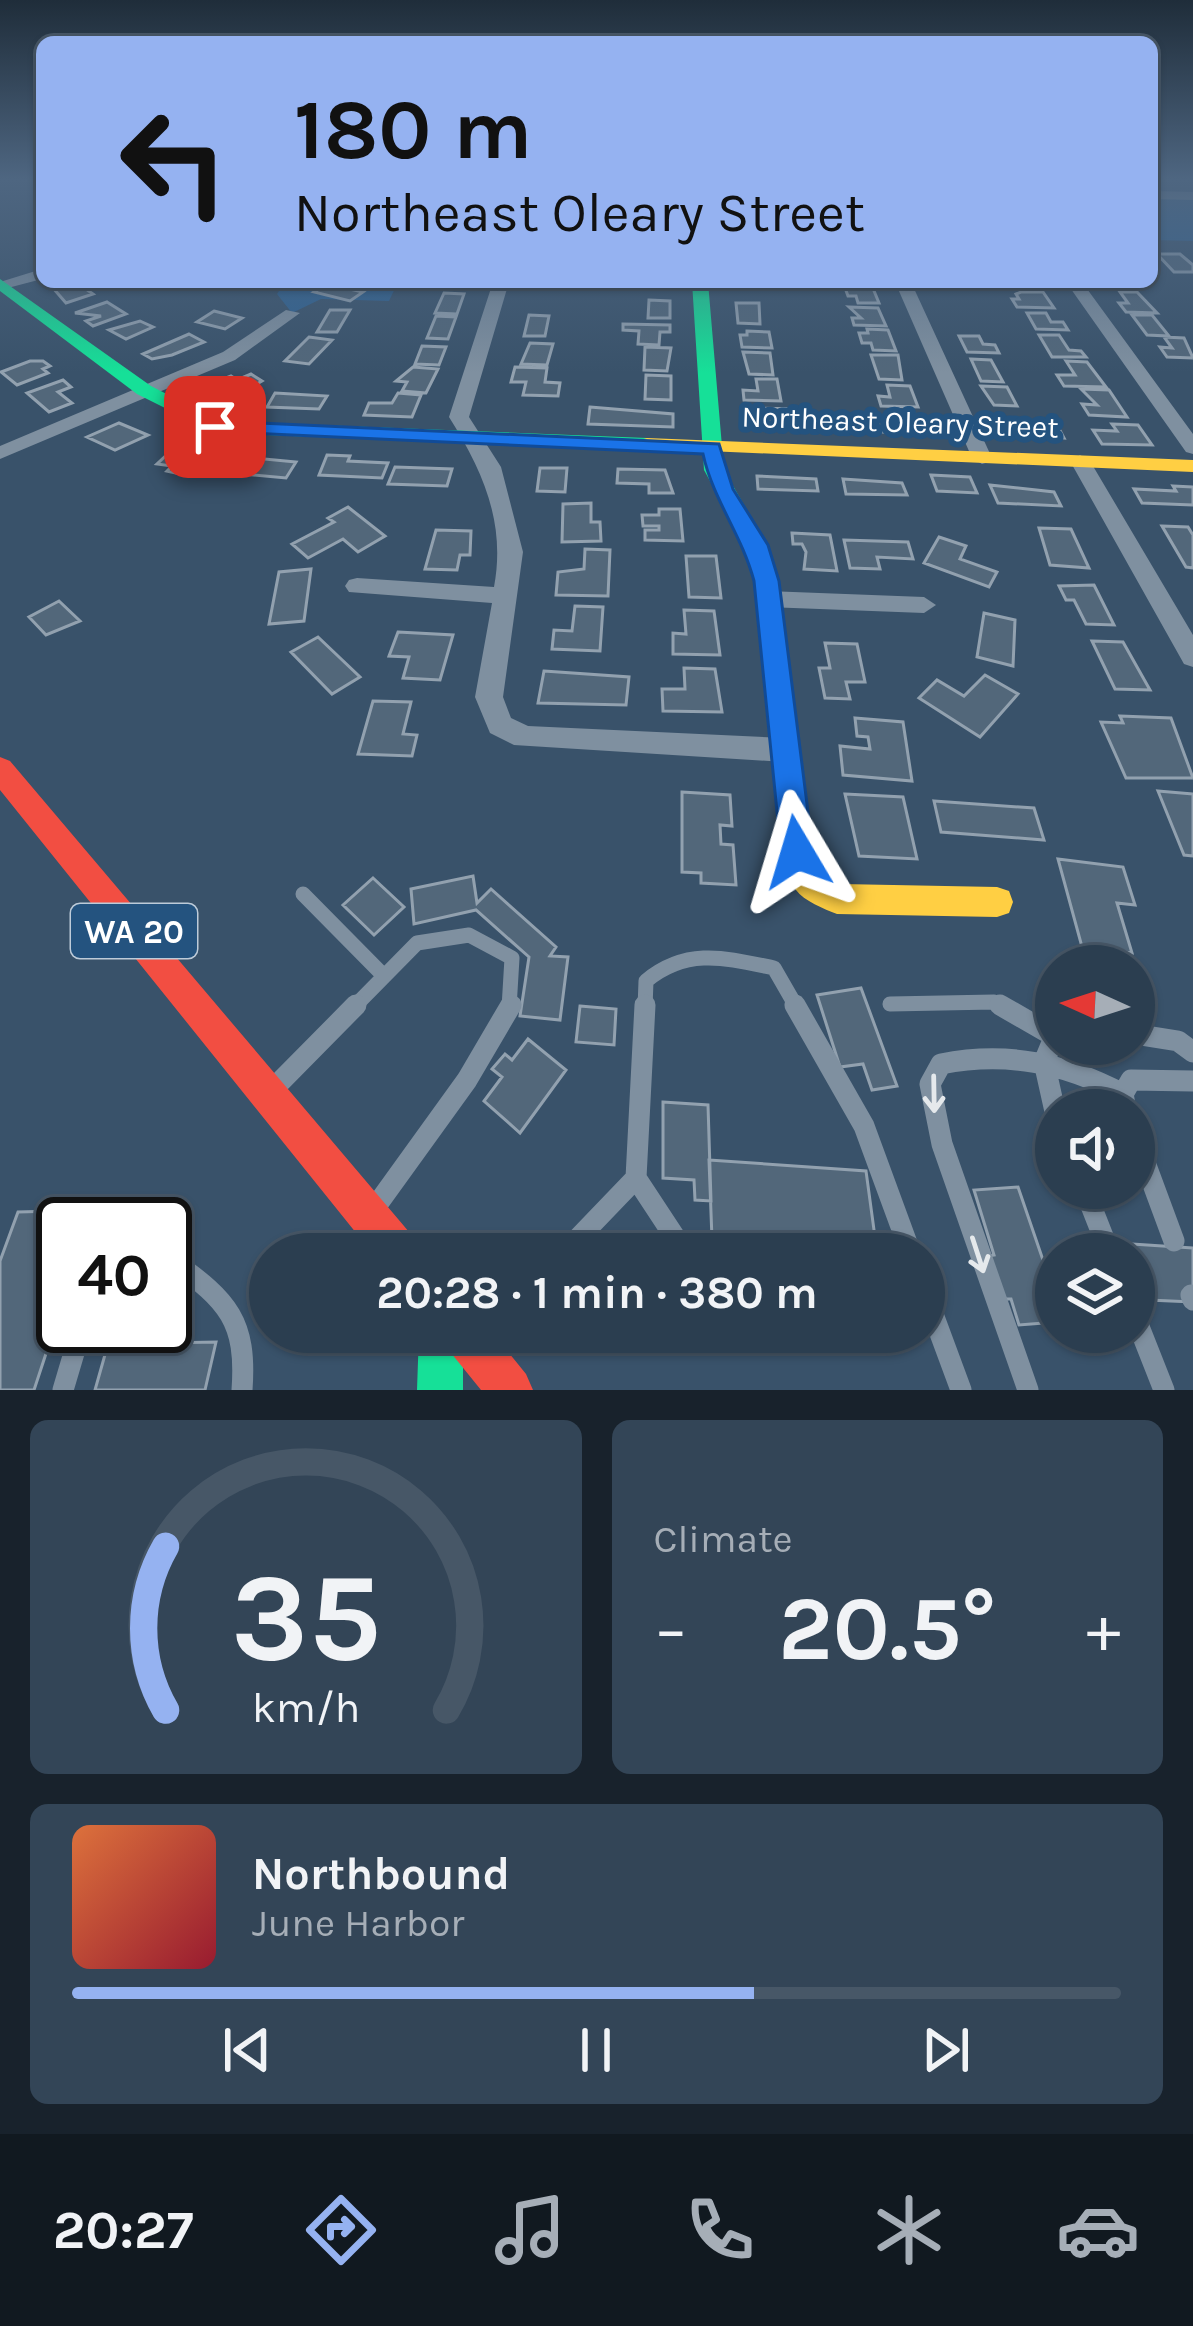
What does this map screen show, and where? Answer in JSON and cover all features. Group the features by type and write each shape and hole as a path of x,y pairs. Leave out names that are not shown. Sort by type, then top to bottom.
{"street":[{"path":"1,285 36,276"},
{"name":"Northeast Oleary Street","path":"1,285 144,390 215,427 1193,466"},
{"path":"499,288 459,416 491,467 512,552 489,698 500,725 524,737 784,750"},
{"path":"700,288 712,448 722,489 756,545 767,599 797,852 808,882 837,898 998,902"},
{"path":"906,288 982,458"},
{"path":"1078,288 1193,448"},
{"path":"0,453 229,356 292,313"},
{"path":"1080,461 1193,657"},
{"path":"357,586 508,596"},
{"path":"767,599 924,605"},
{"name":"WA 20","path":"0,769 382,1233"},
{"path":"440,1390 441,1353"},
{"path":"486,1353 510,1390"}],"lane":[{"path":"303,895 384,976"},
{"path":"268,1094 417,943 469,934 512,958 512,1004 467,1080 368,1216"},
{"path":"672,1233 636,1178 646,981 666,961 710,955 775,968 864,1126 903,1233"},
{"path":"890,1004 994,1002 1035,1024"},
{"path":"1155,1037 1178,1041 1193,1052"},
{"path":"1028,1390 942,1144 930,1084 941,1064 958,1060 1035,1060"},
{"path":"1053,1065 1100,1089"},
{"path":"1129,1089 1131,1080 1146,1077 1193,1081"},
{"path":"583,1233 636,1178"},
{"path":"1155,1190 1174,1241"},
{"path":"192,1275 227,1300 246,1354 242,1390"},
{"path":"945,1348 961,1390"},
{"path":"63,1390 74,1353"},
{"path":"1149,1353 1164,1390"}],"shaded area":[{"path":"281,288 395,288 389,301 321,299 292,313 277,294"}],"building":[{"path":"1158,254 1180,254 1193,265 1193,272 1174,272"},
{"path":"53,288 84,288 93,294 66,303"},
{"path":"345,288 363,292 350,301 314,292"},
{"path":"845,288 873,288 879,303 858,303 856,296 848,296"},
{"path":"1043,292 1054,308 1017,307 1012,299 1019,299 1016,294"},
{"path":"1120,292 1137,292 1157,313 1126,312 1119,303 1128,303"},
{"path":"444,293 464,294 457,314 435,313"},
{"path":"649,300 670,301 670,318 648,318"},
{"path":"107,302 126,314 93,326 86,321 101,316 75,313"},
{"path":"736,303 759,303 760,324 738,323"},
{"path":"849,307 878,308 886,326 854,325 852,318 861,318"},
{"path":"330,310 350,310 337,332 317,332"},
{"path":"214,311 242,318 225,329 197,322"},
{"path":"1027,313 1046,313 1051,322 1063,322 1068,330 1036,329"},
{"path":"529,315 549,316 545,336 524,336"},
{"path":"1132,315 1152,315 1169,336 1147,335"},
{"path":"436,316 456,317 448,339 427,338"},
{"path":"140,321 153,327 126,339 109,330"},
{"path":"623,324 670,325 670,332 660,332 659,345 638,344 639,331 623,330"},
{"path":"867,329 888,330 896,351 873,350 871,343 862,343 859,333 868,333"},
{"path":"769,332 772,348 742,347 740,335"},
{"path":"189,334 204,342 152,359 143,354"},
{"path":"1039,335 1059,335 1069,350 1081,351 1086,357 1052,357"},
{"path":"959,336 979,336 999,353 967,352"},
{"path":"309,337 332,340 309,364 285,361"},
{"path":"1164,337 1184,338 1193,358 1167,357 1160,347 1172,348"},
{"path":"530,343 553,344 547,365 521,364"},
{"path":"422,346 446,347 439,365 415,364"},
{"path":"645,347 671,348 667,371 644,370"},
{"path":"743,352 770,353 773,375 749,374"},
{"path":"871,355 898,355 902,380 879,379"},
{"path":"971,359 991,360 1003,382 981,381"},
{"path":"43,361 50,366 43,369 48,373 17,385 1,372"},
{"path":"1066,361 1087,362 1106,387 1064,386 1057,375 1075,375"},
{"path":"413,367 438,369 426,393 402,391 407,382 396,381"},
{"path":"515,367 547,368 545,382 560,383 558,396 523,395 526,382 511,382"},
{"path":"251,374 262,381 233,398 219,399 203,387 231,376 237,380"},
{"path":"646,375 671,376 671,400 645,399"},
{"path":"756,379 777,379 781,401 744,400 743,390 758,391"},
{"path":"63,380 71,387 58,392 72,403 49,412 27,393"},
{"path":"887,385 910,386 918,407 881,406 878,396 890,397"},
{"path":"981,386 1007,387 1017,406 994,405"},
{"path":"1081,389 1109,390 1127,417 1089,415 1082,404 1097,405"},
{"path":"275,393 327,396 319,409 267,407"},
{"path":"398,393 421,395 412,417 364,415 369,403 392,403"},
{"path":"590,407 673,414 673,427 588,424"},
{"path":"747,408 804,409 809,430 784,429 782,422 775,429 747,424"},
{"path":"870,417 922,422 926,432 869,432 859,421"},
{"path":"1000,421 1056,423 1064,438 1005,432"},
{"path":"119,423 148,435 115,450 87,437"},
{"path":"1112,424 1138,425 1152,445 1102,444 1093,430 1117,431"},
{"path":"192,442 207,444 200,451 213,454 190,476 157,464 175,447 185,449"},
{"path":"327,455 388,463 382,478 319,475"},
{"path":"233,456 296,462 286,478 222,472"},
{"path":"395,467 452,469 447,486 388,484"},
{"path":"540,468 567,468 565,492 537,491"},
{"path":"618,469 665,470 673,493 649,493 649,484 617,483"},
{"path":"931,475 970,477 977,493 937,491"},
{"path":"757,476 816,479 818,491 758,489"},
{"path":"843,479 902,483 907,495 846,494"},
{"path":"990,485 1054,492 1061,506 998,503"},
{"path":"1173,486 1193,487 1193,505 1142,503 1134,489 1176,491"},
{"path":"591,503 591,522 600,522 601,541 562,542 563,504"},
{"path":"348,507 385,536 358,552 343,539 308,558 292,544 334,522 328,518"},
{"path":"659,509 680,509 683,541 645,540 645,530 659,530 659,526 643,526 642,515 659,515"},
{"path":"1162,526 1188,527 1193,535 1193,568 1186,567"},
{"path":"1039,528 1071,529 1089,568 1050,565"},
{"path":"436,530 471,531 470,555 460,555 457,570 425,569"},
{"path":"792,533 830,535 837,571 804,569 806,552 802,544 793,544"},
{"path":"939,537 966,546 960,559 997,572 989,587 924,563"},
{"path":"844,540 908,542 913,559 877,557 880,569 850,568"},
{"path":"585,549 610,550 608,596 556,595 558,572 584,569"},
{"path":"686,556 716,556 721,598 689,597"},
{"path":"311,569 304,621 269,624 279,572"},
{"path":"1094,585 1114,625 1086,624 1074,600 1066,600 1059,586"},
{"path":"59,601 80,621 46,635 29,617"},
{"path":"575,606 603,607 600,651 552,649 554,630 572,631"},
{"path":"684,610 714,611 720,655 673,654 673,633 686,634"},
{"path":"984,613 1015,620 1013,666 977,657"},
{"path":"398,632 453,635 440,680 403,678 409,657 389,656"},
{"path":"318,637 360,677 332,694 291,652"},
{"path":"1092,641 1123,642 1150,690 1115,689"},
{"path":"825,643 857,644 865,682 846,682 850,699 825,698 819,668 830,668"},
{"path":"684,668 715,669 722,712 663,711 662,689 685,689"},
{"path":"544,671 629,677 626,705 538,703"},
{"path":"985,675 1018,694 980,737 919,698 937,680 964,696"},
{"path":"373,701 411,702 403,734 417,735 412,756 358,754"},
{"path":"1120,716 1171,718 1193,778 1126,778 1101,722 1123,723"},
{"path":"855,718 903,722 912,781 843,775 840,746 870,749 868,737 857,736"},
{"path":"1158,791 1193,794 1193,856 1184,855"},
{"path":"682,792 730,795 732,826 720,825 721,844 733,845 736,885 701,883 701,873 682,872"},
{"path":"845,794 903,797 917,859 859,856"},
{"path":"934,801 1034,808 1044,840 941,832"},
{"path":"1058,859 1123,867 1135,905 1117,903 1130,945 1081,945"},
{"path":"473,876 477,903 491,889 556,947 550,956 568,957 560,1020 520,1016 529,957 476,910 414,924 411,889"},
{"path":"373,878 404,907 374,935 343,905"},
{"path":"861,988 897,1086 872,1090 863,1064 840,1067 817,995"},
{"path":"580,1006 616,1009 614,1045 576,1042"},
{"path":"528,1039 566,1070 520,1133 484,1101 502,1077 492,1069 505,1054 512,1060"},
{"path":"663,1102 708,1105 711,1201 695,1200 694,1180 663,1178"},
{"path":"709,1160 866,1171 874,1233 712,1233"},
{"path":"1018,1187 1035,1237 1035,1324 1019,1325 1011,1299 1000,1299 987,1256 994,1255 974,1190"},
{"path":"18,1212 36,1212 36,1353 46,1353 34,1390 0,1390 0,1261"},
{"path":"1155,1246 1193,1248 1193,1302 1155,1300"},
{"path":"192,1342 216,1342 205,1390 95,1390 105,1353 192,1353"}],"traffic: fast":[{"path":"0,284 144,390 215,427 647,444"},
{"path":"700,288 714,470 756,545 767,581 794,825"},
{"path":"440,1390 441,1353"}],"traffic: slow":[{"path":"647,444 1193,466"},
{"path":"794,825 808,882 837,899 997,902"}],"traffic: jam":[{"path":"0,769 383,1233"},
{"path":"480,1353 510,1390"}],"route":[{"path":"215,427 712,448 714,470 756,545 766,581 797,852"}]}
